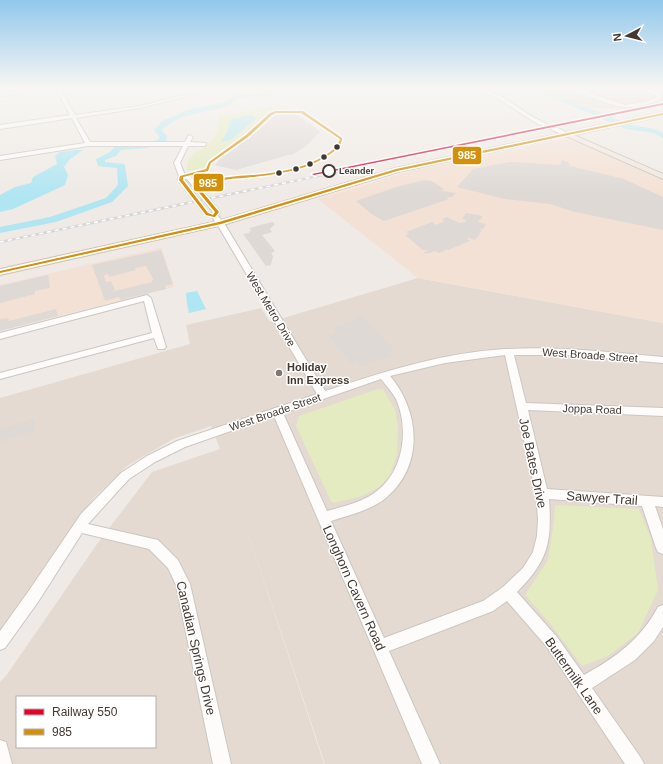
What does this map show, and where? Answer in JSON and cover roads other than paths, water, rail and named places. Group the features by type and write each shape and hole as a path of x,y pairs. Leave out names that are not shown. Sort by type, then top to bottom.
{"main road":[{"path":"0,272 217,219 380,174 614,124"},
{"path":"566,134 663,177"}],"street":[{"path":"0,127 24,124"},
{"path":"77,124 88,144"},
{"path":"542,124 566,134"},
{"path":"186,145 190,138"},
{"path":"0,158 45,154 88,144 204,144"},
{"name":"West Metro Drive","path":"186,145 177,163 182,176 181,180 207,214 217,219 323,396"},
{"path":"0,336 147,298 161,347"},
{"path":"0,376 158,334"},
{"name":"West Broade Street","path":"0,642 33,597 85,518 125,476 151,458 181,444 383,375 413,366 462,357 509,352 550,352 663,360"},
{"name":"Joe Bates Drive","path":"380,647 488,606 508,592 528,572 539,553 543,536 544,519 542,494 509,352"},
{"path":"322,518 362,505 382,494 394,482 405,461 407,416 402,401 395,388 383,375"},
{"name":"Joppa Road","path":"521,406 663,412"},
{"name":"Longhorn Cavern Road","path":"277,411 322,518 431,764"},
{"name":"Sawyer Trail","path":"542,494 663,502"},
{"path":"647,501 663,548"},
{"name":"Canadian Springs Drive","path":"79,527 153,544 173,564 183,584 222,764"},
{"name":"Buttermilk Lane","path":"508,592 552,642 634,764"},
{"path":"582,685 618,664 642,645 658,625 663,612"},
{"path":"0,748 3,764"}],"water":[{"path":"230,124 250,124 230,140 221,142"},
{"path":"83,150 69,160 64,167 68,175 65,185 13,209 0,212 0,195 15,187 31,183 33,177 57,164 55,156 60,152"},
{"path":"197,291 206,309 189,313 186,293"}],"waterway":[{"path":"0,230 52,220 109,200 123,186 121,166 101,164 100,159 113,154 119,147 136,147 163,140 163,136 158,130 164,124"},
{"path":"621,124 629,127 655,131 663,136"}],"railway":[{"path":"0,242 342,171"}],"rail line":[{"name":"550","path":"314,174 565,124"}],"place":[{"name":"Leander","path":"329,171"},
{"name":"Holiday Inn Express","path":"279,373"}]}
